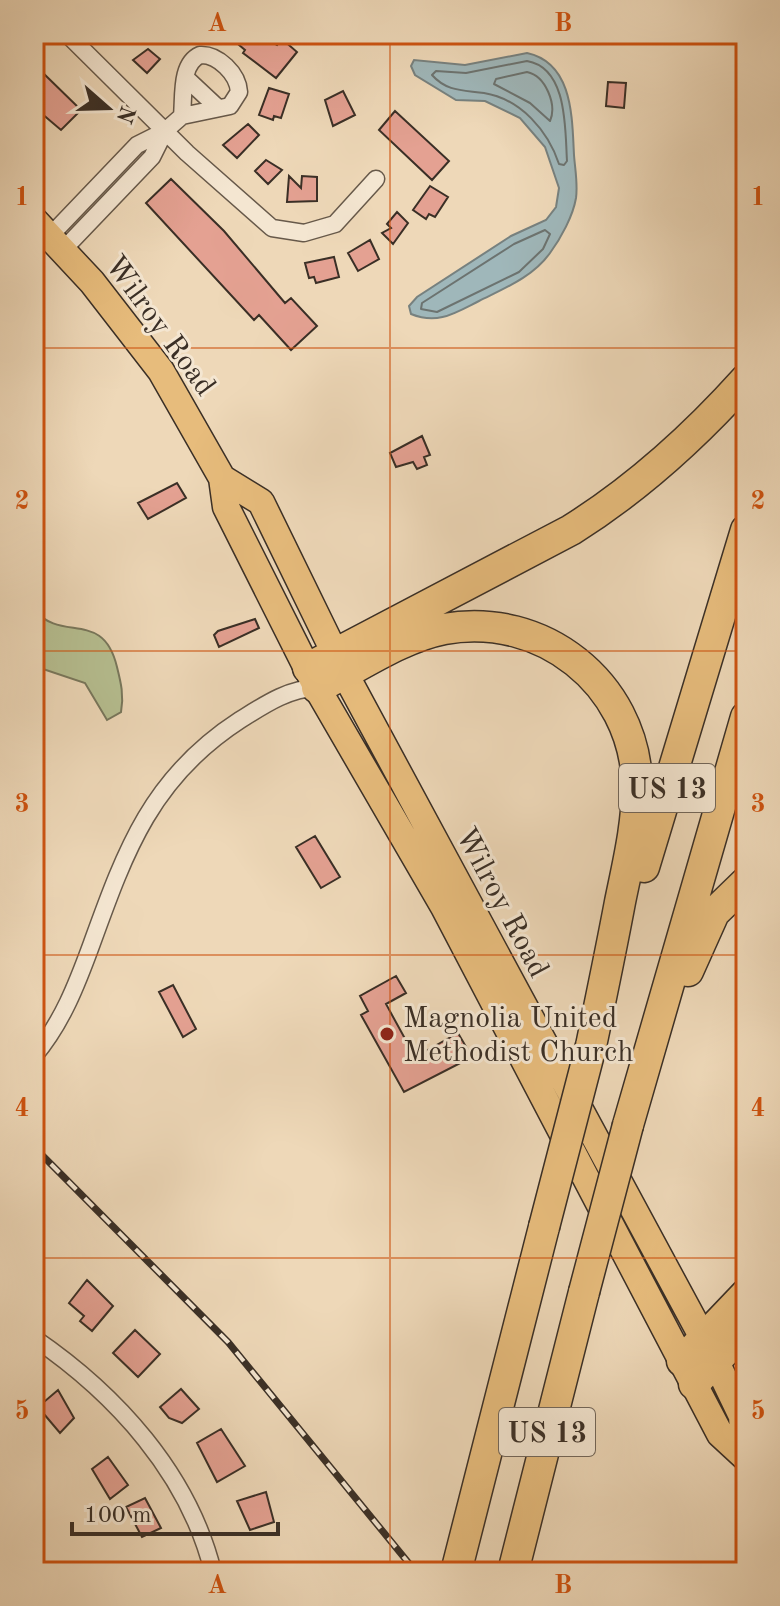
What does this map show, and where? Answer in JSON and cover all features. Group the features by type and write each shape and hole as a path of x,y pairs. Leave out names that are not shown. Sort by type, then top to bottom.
{"highway":[{"path":"308,681 611,505 675,454 746,379"},
{"name":"US 13","path":"460,1558 591,1046 746,530"},
{"path":"340,664 452,628 487,626 533,636 558,648 576,660 606,692 624,723 634,754 636,809 591,1046"},
{"name":"US 13","path":"513,1572 628,1125 746,717"},
{"path":"628,1125 650,1080 707,926 726,899 746,882"},
{"path":"699,1362 746,1294"},
{"path":"699,1362 746,1329"}],"main road":[{"name":"Wilroy Road","path":"49,235 161,371 222,478 226,507 308,681 444,907 699,1362 742,1416 746,1458"},
{"name":"Wilroy Road","path":"222,478 261,502 340,664 699,1362"}],"street":[{"path":"67,34 259,220 289,233 318,231 335,224 376,179"},
{"path":"49,235 152,157 165,131 182,116 230,106 239,92 237,80 220,62 207,55 192,59 186,78 182,116"},
{"path":"186,78 217,107"},
{"path":"34,1056 73,994 124,855 168,782 212,740 308,681"},
{"path":"34,1338 85,1377 165,1465 196,1517 213,1572"}],"green space":[{"path":"34,610 57,625 92,632 102,638 111,649 117,667 122,695 121,712 107,720 85,683 34,666"}],"water":[{"path":"527,53 553,68 567,94 577,187 569,219 543,261 518,281 446,316 430,318 411,314 409,306 417,297 511,236 546,220 556,207 559,188 545,147 520,118 485,101 456,100 415,75 411,66 414,60 465,65"}],"building":[{"path":"226,34 258,34 277,45 282,39 297,52 276,78 243,53 245,50"},
{"path":"148,49 160,59 147,73 133,60"},
{"path":"41,71 81,110 61,130 34,107 34,79"},
{"path":"608,82 626,83 624,108 606,106"},
{"path":"269,88 289,94 281,118 274,116 273,120 259,115"},
{"path":"343,91 355,115 333,126 325,100"},
{"path":"395,111 449,161 432,180 379,130"},
{"path":"248,124 259,135 237,158 223,145"},
{"path":"266,160 282,170 268,184 255,171"},
{"path":"289,176 301,188 302,176 317,177 317,201 287,202"},
{"path":"171,179 224,231 285,303 291,298 317,326 291,350 259,315 254,320 146,203"},
{"path":"430,186 448,197 435,217 429,214 426,219 413,210"},
{"path":"397,212 408,223 393,244 382,233 391,228 387,224"},
{"path":"370,240 379,259 358,271 348,253"},
{"path":"334,257 339,277 316,283 314,277 309,278 305,263"},
{"path":"422,436 430,455 424,457 427,465 417,469 413,462 396,467 390,453"},
{"path":"177,483 186,498 148,519 138,503"},
{"path":"255,619 259,628 219,647 214,635 218,631"},
{"path":"315,836 340,877 321,888 296,847"},
{"name":"Magnolia United Methodist Church","path":"396,976 406,993 386,1004 415,1057 458,1033 472,1057 404,1092 361,1015 368,1011 360,996"},
{"path":"173,985 196,1029 183,1037 159,992"},
{"path":"87,1280 113,1306 92,1331 80,1321 84,1316 69,1303"},
{"path":"135,1330 160,1354 138,1377 113,1353"},
{"path":"181,1389 199,1409 182,1423 169,1418 160,1407"},
{"path":"58,1390 74,1418 60,1433 38,1407"},
{"path":"221,1429 245,1466 217,1482 197,1443"},
{"path":"108,1457 128,1485 110,1499 92,1469"},
{"path":"266,1492 274,1522 250,1530 237,1501"},
{"path":"145,1498 161,1528 142,1537 126,1507"}],"railway":[{"path":"34,1147 228,1342 416,1572"}],"place":[{"name":"Magnolia United Methodist Church","path":"387,1034"}]}
